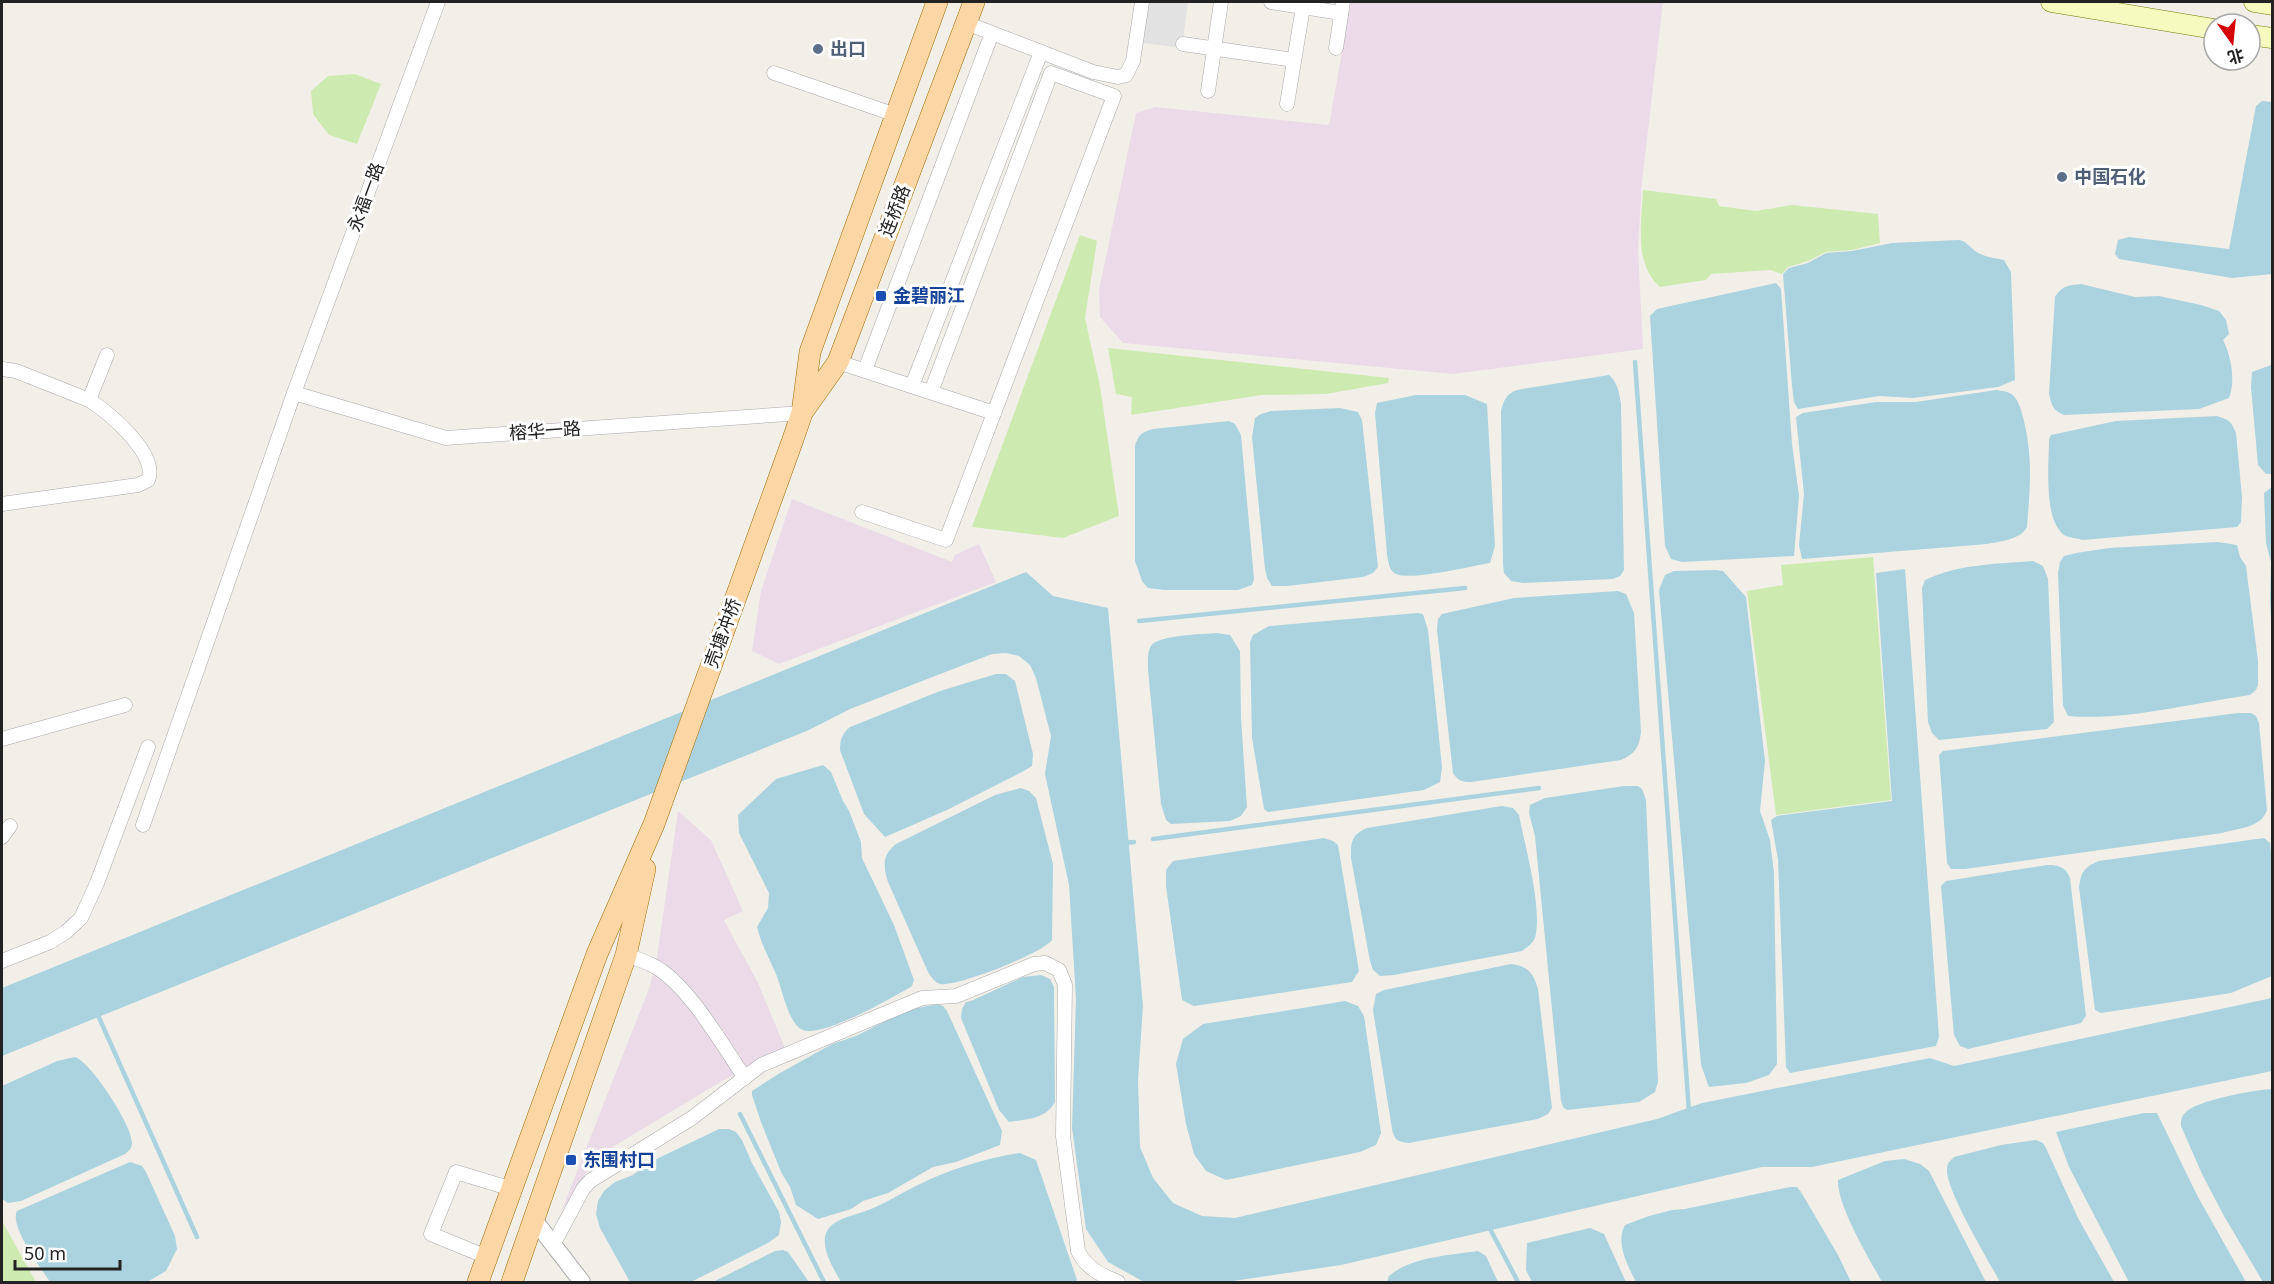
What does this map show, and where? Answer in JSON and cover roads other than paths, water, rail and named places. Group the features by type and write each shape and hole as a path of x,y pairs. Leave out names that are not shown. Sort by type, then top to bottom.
{"main road":[{"name":"连桥路","path":"792,442 802,413 810,352 937,2"},
{"name":"连桥路","path":"802,413 838,362 974,2"},
{"path":"2051,2 2202,27"},
{"path":"2254,2 2272,5"},
{"name":"壳塘冲桥","path":"654,824 792,442"},
{"path":"512,1282 626,955 654,824"},
{"path":"478,1282 597,954 654,824"},
{"path":"504,1210 535,1221"}],"street":[{"name":"永福一路","path":"143,825 294,393 438,2"},
{"path":"966,23 1093,72 1118,77 1126,75 1133,61 1142,2"},
{"path":"1208,91 1221,2"},
{"path":"1271,2 1304,7 1342,7 1336,48"},
{"path":"1287,104 1304,7"},
{"path":"865,370 992,33"},
{"path":"1183,44 1294,60"},
{"path":"912,386 1041,52"},
{"path":"862,512 946,540 1114,96 1051,73 931,392"},
{"path":"774,74 896,115"},
{"path":"89,399 107,356"},
{"path":"838,362 994,413"},
{"path":"2,369 16,371 89,399 126,429 145,458 150,475 148,480 138,485 2,504"},
{"name":"榕华一路","path":"294,393 446,438 802,413"},
{"path":"2,739 125,705"},
{"path":"2,961 50,942 66,932 81,918 98,883 148,747"},
{"path":"626,955 653,965 671,978 687,995 745,1078"},
{"path":"554,1245 583,1189 590,1181 692,1118 761,1065 922,998 957,996 1034,964 1045,963 1055,967 1062,975 1065,986 1063,1136 1078,1251 1084,1262 1094,1271 1118,1282"},
{"path":"487,1257 431,1234 456,1172 512,1189"},
{"path":"535,1221 582,1282"}],"water":[{"path":"2262,101 2272,102 2272,274 2232,278 2119,259 2115,254 2118,240 2129,237 2229,249 2256,106"},
{"path":"1959,240 1982,255 2004,260 2011,272 2015,380 1998,387 1913,398 1879,396 1798,409 1794,402 1792,386 1783,274 1789,268 1808,263 1826,253 1852,251 1892,243"},
{"path":"1776,283 1781,289 1792,444 1799,496 1794,556 1682,562 1671,559 1665,546 1650,316 1657,309"},
{"path":"2081,284 2135,297 2159,296 2219,311 2226,320 2229,334 2223,340 2232,369 2229,398 2199,409 2064,415 2057,411 2049,393 2055,297 2060,290 2066,287"},
{"path":"2272,334 2272,474 2266,474 2258,465 2251,387 2252,372 2271,365"},
{"path":"1609,375 1619,392 1621,404 1624,570 1620,576 1613,579 1523,583 1511,581 1504,573 1503,564 1501,411 1504,401 1510,393 1517,390"},
{"path":"1996,390 2013,395 2019,404 2027,435 2030,486 2027,527 2020,535 1987,544 1802,559 1799,545 1804,494 1796,417 1803,413 1876,402 1916,402"},
{"path":"1416,395 1465,395 1487,404 1495,546 1490,563 1414,576 1396,574 1390,568 1375,413 1377,403"},
{"path":"1340,408 1358,412 1362,420 1378,567 1373,573 1363,577 1272,586 1265,569 1252,437 1255,418 1271,411"},
{"path":"2217,416 2229,422 2236,433 2242,497 2241,522 2237,527 2082,540 2064,535 2057,527 2050,504 2048,477 2051,435 2116,421"},
{"path":"1229,421 1235,424 1241,435 1254,579 1252,585 1238,590 1148,588 1142,581 1135,561 1135,446 1138,439 1143,433 1153,429"},
{"path":"2272,487 2272,640 2271,562 2266,543 2264,493"},
{"path":"2218,542 2237,545 2240,557 2246,566 2258,661 2256,690 2250,695 2136,714 2068,716 2063,705 2058,573 2064,556 2109,548"},
{"path":"2033,561 2043,566 2048,579 2054,722 2047,729 1939,740 1932,733 1928,722 1922,588 1925,580 1964,568"},
{"path":"1905,569 1939,1037 1936,1046 1790,1073 1786,1067 1778,860 1771,820 1777,816 1892,801 1876,573"},
{"path":"1674,571 1723,571 1746,597 1765,761 1760,811 1770,840 1774,873 1777,1064 1769,1075 1746,1083 1709,1087 1701,1065 1659,590 1665,575"},
{"path":"1026,572 1053,596 1108,608 1143,1006 1138,1080 1140,1147 1153,1178 1173,1203 1202,1216 1235,1218 1657,1119 1702,1103 1930,1058 1954,1066 2272,998 2272,1071 1812,1167 1762,1167 1341,1265 1226,1282 1144,1282 1108,1262 1086,1229 1072,1128 1076,999 1069,885 1045,774 1051,736 1036,678 1030,665 1019,656 1006,653 992,654 850,709 809,730 2,1056 2,988"},
{"path":"1618,591 1626,594 1634,613 1641,732 1638,746 1633,752 1621,760 1471,782 1457,778 1453,773 1437,630 1438,619 1442,614 1514,598"},
{"path":"1423,614 1428,630 1442,767 1440,782 1424,790 1268,812 1264,809 1252,738 1250,642 1253,635 1269,626"},
{"path":"1216,633 1230,635 1240,651 1241,718 1247,807 1241,816 1230,821 1171,824 1166,820 1161,804 1148,670 1149,651 1155,642 1162,639"},
{"path":"996,674 1006,674 1015,681 1033,754 1032,766 947,810 885,837 864,814 840,750 843,734 850,727 940,691"},
{"path":"2251,713 2256,716 2259,723 2267,810 2255,824 2222,833 1965,869 1951,869 1947,863 1939,755 1943,751"},
{"path":"823,765 831,772 849,811 861,842 862,858 894,925 914,980 912,986 875,1007 826,1028 812,1031 803,1030 793,1021 761,939 757,927 768,908 769,893 739,833 738,815 776,779"},
{"path":"1638,786 1642,789 1646,800 1658,1082 1655,1092 1639,1102 1567,1110 1561,1101 1535,836 1529,813 1530,805 1545,798"},
{"path":"1021,788 1029,791 1036,798 1053,864 1052,940 1033,953 999,968 950,984 941,984 933,980 928,972 888,882 885,861 888,852 896,844 995,795"},
{"path":"1502,806 1513,808 1519,815 1532,874 1536,906 1536,933 1533,941 1522,951 1380,976 1373,970 1370,961 1351,858 1355,836 1367,828"},
{"path":"1324,838 1338,845 1359,971 1352,982 1194,1006 1182,1000 1166,886 1166,870 1173,861"},
{"path":"2264,838 2270,843 2272,865 2272,976 2231,993 2101,1013 2095,1010 2079,887 2082,874 2087,868 2099,861"},
{"path":"2047,865 2062,867 2070,878 2086,1016 2081,1023 1968,1049 1960,1046 1954,1035 1941,886 1946,881"},
{"path":"1511,964 1522,966 1529,971 1538,989 1552,1108 1548,1114 1538,1119 1409,1143 1397,1140 1392,1129 1373,1010 1376,994 1384,990"},
{"path":"1041,975 1050,979 1054,987 1055,1102 1041,1115 1009,1122 999,1110 961,1018 962,1009 966,1002 1023,977"},
{"path":"1345,1001 1358,1006 1364,1016 1381,1133 1376,1145 1360,1152 1226,1180 1206,1171 1194,1154 1186,1124 1176,1064 1183,1039 1203,1024"},
{"path":"937,1004 943,1006 947,1011 1002,1131 1000,1145 956,1162 933,1167 888,1193 863,1201 851,1209 818,1219 796,1205 761,1122 752,1091 832,1044 856,1036 907,1010"},
{"path":"75,1057 82,1061 110,1095 126,1123 132,1143 131,1148 125,1154 21,1201 8,1203 2,1199 2,1086 57,1061"},
{"path":"2272,1089 2272,1282 2263,1282 2202,1174 2181,1122 2185,1113 2201,1104"},
{"path":"2144,1113 2157,1113 2198,1197 2246,1282 2129,1282 2069,1167 2056,1132"},
{"path":"719,1129 736,1132 742,1140 779,1212 781,1222 779,1235 768,1243 691,1282 630,1282 600,1228 596,1214 598,1201 604,1191 615,1182 633,1175 646,1164"},
{"path":"2036,1140 2043,1143 2046,1148 2078,1218 2114,1282 2000,1282 1978,1242 1948,1179 1948,1164 1954,1157 2001,1145"},
{"path":"1020,1153 1036,1160 1077,1280 1075,1282 841,1282 828,1257 825,1243 827,1231 835,1222 877,1207 928,1180 954,1170 980,1161"},
{"path":"1904,1159 1920,1164 1929,1171 1986,1282 1882,1282 1848,1217 1839,1191 1838,1180 1885,1161"},
{"path":"130,1162 142,1166 146,1172 175,1236 177,1249 166,1271 147,1282 50,1282 22,1236 16,1218 17,1211"},
{"path":"1797,1187 1801,1192 1851,1282 1636,1282 1626,1262 1622,1247 1621,1239 1625,1225 1672,1210"},
{"path":"1590,1228 1604,1234 1626,1282 1532,1282 1526,1270 1527,1243"},
{"path":"775,1251 788,1252 809,1282 713,1282"},
{"path":"1478,1251 1486,1256 1498,1282 1387,1282 1389,1276 1398,1270 1419,1261"}],"waterway":[{"path":"1635,362 1689,1112"},
{"path":"1139,621 1465,588"},
{"path":"1153,839 1539,788"},
{"path":"1123,843 1134,842"},
{"path":"97,1013 197,1237"},
{"path":"740,1114 824,1282"},
{"path":"1488,1225 1518,1282"}],"place":[{"name":"出口","path":"818,49"},
{"name":"中国石化","path":"2062,177"},
{"name":"金碧丽江","path":"881,296"},
{"name":"东围村口","path":"571,1160"}]}
